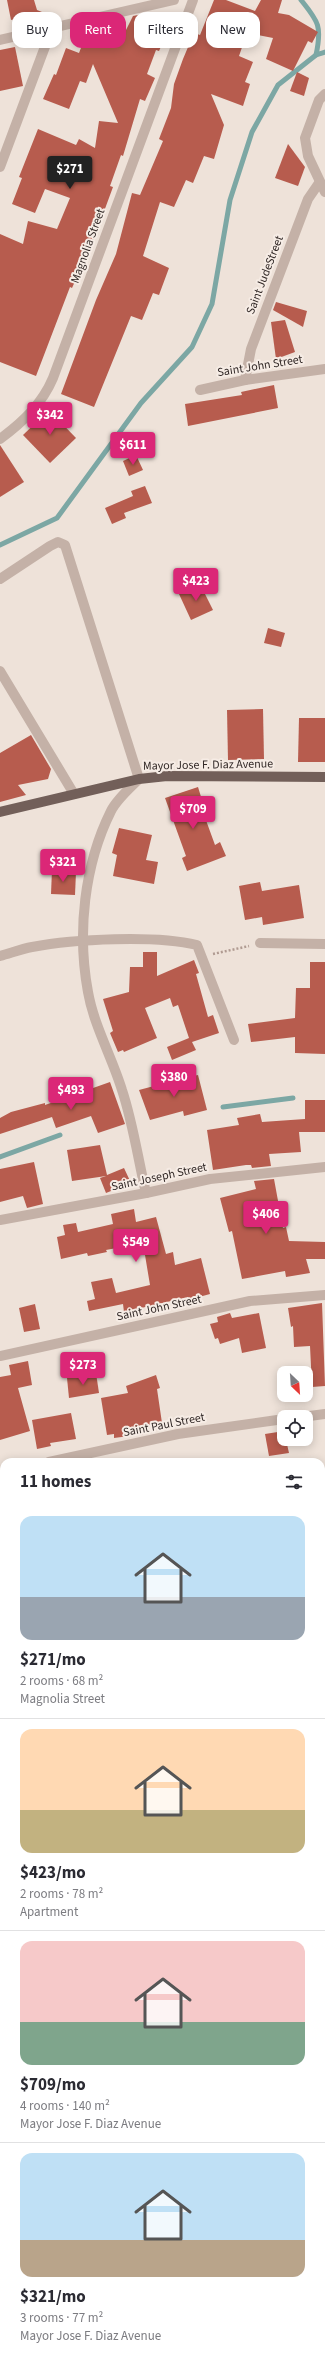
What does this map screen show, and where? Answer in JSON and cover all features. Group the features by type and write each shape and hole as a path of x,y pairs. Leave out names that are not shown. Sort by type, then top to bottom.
{"main road":[{"name":"Mayor Jose F. Diaz Avenue","path":"0,812 139,779 167,776 325,777"}],"street":[{"path":"62,26 174,0"},
{"name":"Magnolia Street","path":"0,439 31,413 46,395 54,378 193,0"},
{"path":"0,40 12,37"},
{"path":"0,168 45,48"},
{"path":"322,188 308,156 305,138 319,100 325,94"},
{"name":"Saint JudeStreet","path":"245,380 251,350 308,199 322,188"},
{"name":"Saint John Street","path":"200,390 245,380 325,369"},
{"path":"0,579 50,546 58,542 65,545 139,779 111,810 94,856 84,917 82,942 88,993 126,1104 146,1193"},
{"path":"0,671 74,794"},
{"path":"0,956 32,947 82,942 150,940 192,944 199,947 234,1040"},
{"path":"260,943 325,944"},
{"name":"Saint Joseph Street","path":"0,1220 146,1193 210,1179 325,1167"},
{"name":"Saint John Street","path":"0,1356 250,1301 325,1295"},
{"path":"313,1416 325,1414"},
{"name":"Saint Paul Street","path":"67,1458 178,1434 277,1420"}],"path":[{"path":"203,957 260,943"}],"building":[{"path":"7,0 34,0 37,10 42,12 12,12 11,20"},
{"path":"214,0 226,0 255,11 261,0 282,0 278,13 289,15 318,32 312,43 308,41 293,71 266,59 273,38 260,36 260,12 209,12"},
{"path":"133,16 134,48 160,48 159,51 156,50 147,74 155,78 145,101 140,99 123,156 121,155 110,186 113,187 92,244 72,288 70,287 36,376 0,362 0,234 23,244 28,221 57,229 70,198 45,189 35,213 12,204 22,178 19,177 38,129 76,145 79,139 95,148 99,121 118,123 93,64 86,83 80,81 69,109 43,99 54,74 56,75 66,48 79,53 81,48 126,48 126,30"},
{"path":"206,20 206,48 242,48 239,56 253,62 245,82 250,84 243,106 211,94 224,125 214,159 204,156 193,183 186,180 174,207 160,202 143,256 169,268 159,295 153,293 142,320 131,316 94,407 61,394 96,300 116,254 132,193 140,195 163,141 159,139 171,108 174,84 183,59 188,48 198,48 198,34 200,35"},
{"path":"15,48 23,86 0,91 0,50"},
{"path":"297,72 309,78 304,96 290,91"},
{"path":"288,144 305,167 298,186 275,178"},
{"path":"276,302 307,311 303,327 273,310"},
{"path":"285,320 295,352 276,359 271,322"},
{"path":"274,385 278,408 188,426 185,404 242,395 241,392"},
{"path":"49,410 76,438 50,463 23,435"},
{"path":"0,445 24,482 0,497"},
{"path":"136,455 143,470 129,476 123,461"},
{"path":"145,486 152,503 124,513 126,518 112,524 105,508 133,496 131,491"},
{"path":"200,584 213,610 191,620 179,594"},
{"path":"268,628 285,633 281,647 264,643"},
{"path":"263,709 264,759 228,760 227,710"},
{"path":"299,718 325,718 325,762 298,762"},
{"path":"31,735 51,769 48,779 18,785 26,795 0,802 0,753"},
{"path":"198,787 202,800 199,801 215,845 220,842 226,856 187,871 182,858 186,856 165,798"},
{"path":"119,828 152,835 146,860 158,862 154,884 113,876 117,855 112,853"},
{"path":"52,870 76,872 75,895 51,894"},
{"path":"260,882 262,891 299,885 304,918 263,925 262,917 245,920 239,886"},
{"path":"143,952 157,952 157,976 194,960 199,973 196,974 208,1017 213,1015 219,1033 192,1042 196,1050 172,1060 167,1047 189,1038 178,1005 173,1007 170,998 145,1008 157,1038 124,1052 123,1050 118,1052 110,1033 113,1031 103,999 129,992 130,967 143,967"},
{"path":"310,962 325,962 325,1054 295,1053 295,1037 251,1042 248,1024 295,1018 296,988 310,988"},
{"path":"198,1075 207,1110 184,1116 183,1111 150,1120 139,1090 169,1082 182,1086 180,1079"},
{"path":"110,1082 125,1124 98,1133 91,1116 56,1128 52,1117 0,1134 0,1118 11,1112 45,1103 45,1105"},
{"path":"305,1100 325,1100 325,1132 299,1132 301,1152 269,1154 271,1166 252,1168 251,1165 246,1165 213,1170 207,1130 239,1125 237,1118 260,1114 262,1122 305,1119"},
{"path":"100,1145 107,1175 124,1168 131,1183 106,1193 100,1178 106,1176 72,1181 67,1150"},
{"path":"34,1162 43,1204 27,1208 23,1196 0,1202 0,1169"},
{"path":"274,1179 283,1228 286,1227 289,1241 325,1242 325,1259 306,1259 310,1273 286,1277 285,1271 242,1279 232,1231 229,1232 220,1198 256,1189 254,1181"},
{"path":"134,1209 136,1222 156,1217 166,1254 173,1252 175,1265 201,1258 210,1294 188,1300 188,1297 124,1312 123,1304 89,1311 87,1301 95,1299 91,1282 112,1278 116,1293 150,1285 143,1243 106,1250 107,1252 88,1256 87,1253 61,1259 57,1237 65,1235 63,1225 76,1223 78,1232 113,1224 111,1214"},
{"path":"322,1303 325,1386 313,1387 313,1366 311,1366 310,1346 294,1347 293,1326 291,1327 288,1308"},
{"path":"35,1304 40,1329 24,1332 19,1308"},
{"path":"230,1313 232,1318 259,1313 266,1348 242,1353 239,1338 220,1344 218,1338 215,1339 210,1324 218,1322 217,1317"},
{"path":"28,1361 32,1385 18,1388 30,1431 0,1440 0,1377 11,1375 9,1365"},
{"path":"96,1373 99,1393 69,1398 67,1378"},
{"path":"156,1375 160,1388 157,1389 162,1423 143,1426 144,1434 114,1438 114,1434 107,1435 101,1398 128,1393 126,1386"},
{"path":"71,1413 76,1439 50,1443 51,1446 37,1449 32,1420"},
{"path":"277,1432 277,1446 287,1446 289,1453 269,1456 265,1434"}],"waterway":[{"path":"301,0 312,14 318,25 319,38 316,55 325,52"},
{"path":"0,545 57,518 141,403 192,347 212,304 230,200 252,132 278,85 316,55"},
{"path":"223,1107 293,1098"},
{"path":"0,1157 60,1135"}]}
